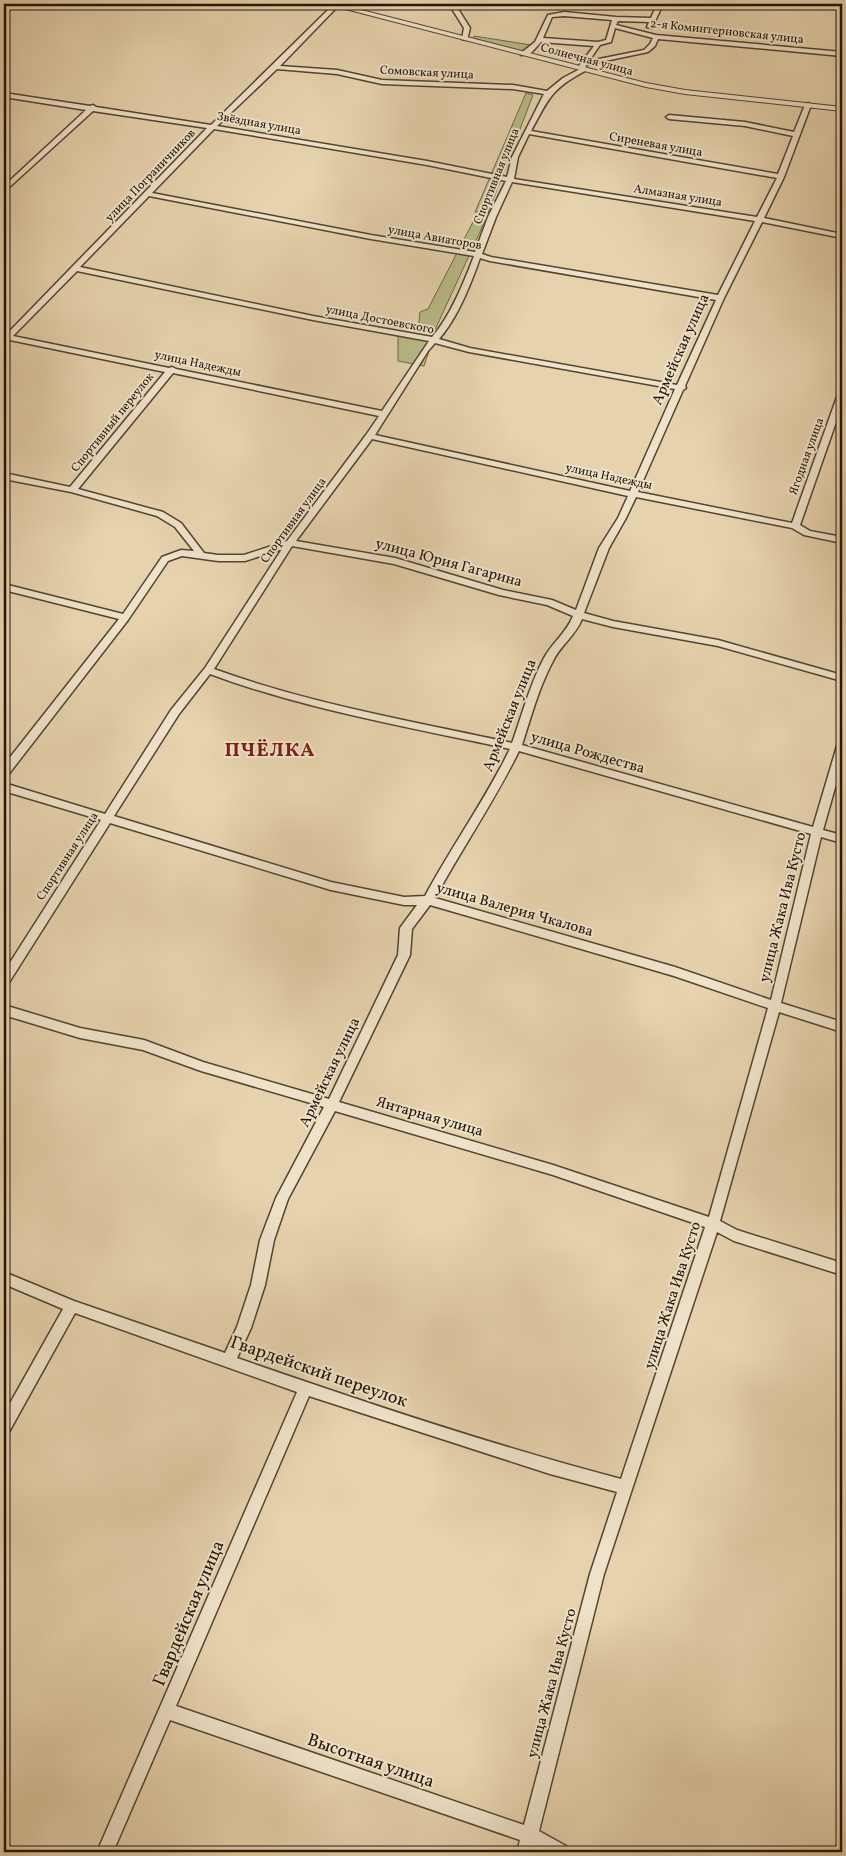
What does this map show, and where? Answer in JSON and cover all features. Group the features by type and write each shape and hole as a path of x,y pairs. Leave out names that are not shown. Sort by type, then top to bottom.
{"street":[{"name":"Солнечная улица","path":"334,4 523,54 584,67 626,81 685,92 842,109"},
{"name":"улица Пограничников","path":"6,339 212,127 275,67 334,4"},
{"path":"452,4 467,28 465,38"},
{"path":"648,36 652,20 660,4"},
{"path":"523,54 531,51 540,40 550,16 564,14 652,20"},
{"path":"540,40 598,44 609,41 616,19"},
{"name":"2-я Коминтерновская улица","path":"613,26 656,37 842,54"},
{"path":"584,67 646,51 654,45 656,37"},
{"path":"584,67 598,44"},
{"name":"Сомовская улица","path":"275,67 337,72 382,82 513,87 548,93"},
{"name":"Спортивная улица","path":"4,981 175,712 208,670 290,543 370,436 425,350 443,330 470,276 492,217 510,180 516,157 527,132 548,93 584,67"},
{"name":"Звёздная улица","path":"4,94 427,163 510,180"},
{"name":"Армейская улица","path":"229,1360 244,1328 258,1284 267,1240 282,1198 332,1104 404,955 406,928 415,914 428,900 453,855 496,788 516,747 536,688 549,658 575,624 604,548 622,518 682,388 720,298 781,177 808,105"},
{"path":"4,190 93,107"},
{"path":"669,117 745,124 797,135"},
{"name":"Сиреневая улица","path":"527,132 781,177"},
{"name":"Алмазная улица","path":"510,180 761,220 842,236"},
{"name":"улица Авиаторов","path":"148,194 371,237 478,255 490,260 720,298"},
{"name":"улица Достоевского","path":"75,268 313,318 435,340 470,350 682,388"},
{"name":"улица Надежды","path":"6,339 172,369 383,414"},
{"name":"Спортивный переулок","path":"72,490 172,369"},
{"name":"Ягодная улица","path":"795,526 842,394"},
{"name":"улица Надежды","path":"370,436 632,494 795,526 807,533 842,540"},
{"path":"4,476 72,490 160,514 178,525 201,555"},
{"name":"улица Юрия Гагарина","path":"125,618 166,559 181,553 218,558 245,558 290,543 395,561 502,593 549,602 578,615 613,624 718,643 842,678"},
{"path":"4,586 125,618 4,772"},
{"name":"улица Рождества","path":"208,670 252,686 314,703 516,747 842,839"},
{"name":"улица Жака Ива Кусто","path":"525,1852 597,1574 713,1224 774,1006 817,832 842,746"},
{"name":"улица Валерия Чкалова","path":"4,787 330,886 404,901 428,900 674,972 774,1006 842,1026"},
{"name":"Янтарная улица","path":"4,1010 80,1033 144,1045 201,1066 553,1170 713,1224 734,1235 842,1269"},
{"name":"Гвардейский переулок","path":"4,1278 72,1306 305,1388 550,1467 626,1487"},
{"path":"4,1427 72,1306"},
{"name":"Гвардейская улица","path":"104,1852 305,1388"},
{"name":"Высотная улица","path":"166,1711 530,1835 560,1852"}],"green space":[{"path":"474,36 531,45 530,48 523,52 473,38"},
{"path":"526,93 533,95 488,213 475,212"},
{"path":"475,218 485,221 434,332 418,331 420,312 428,309"},
{"path":"406,333 432,342 424,366 398,361 398,336"}],"district":[{"name":"ПЧЁЛКА","path":"270,749"}]}
